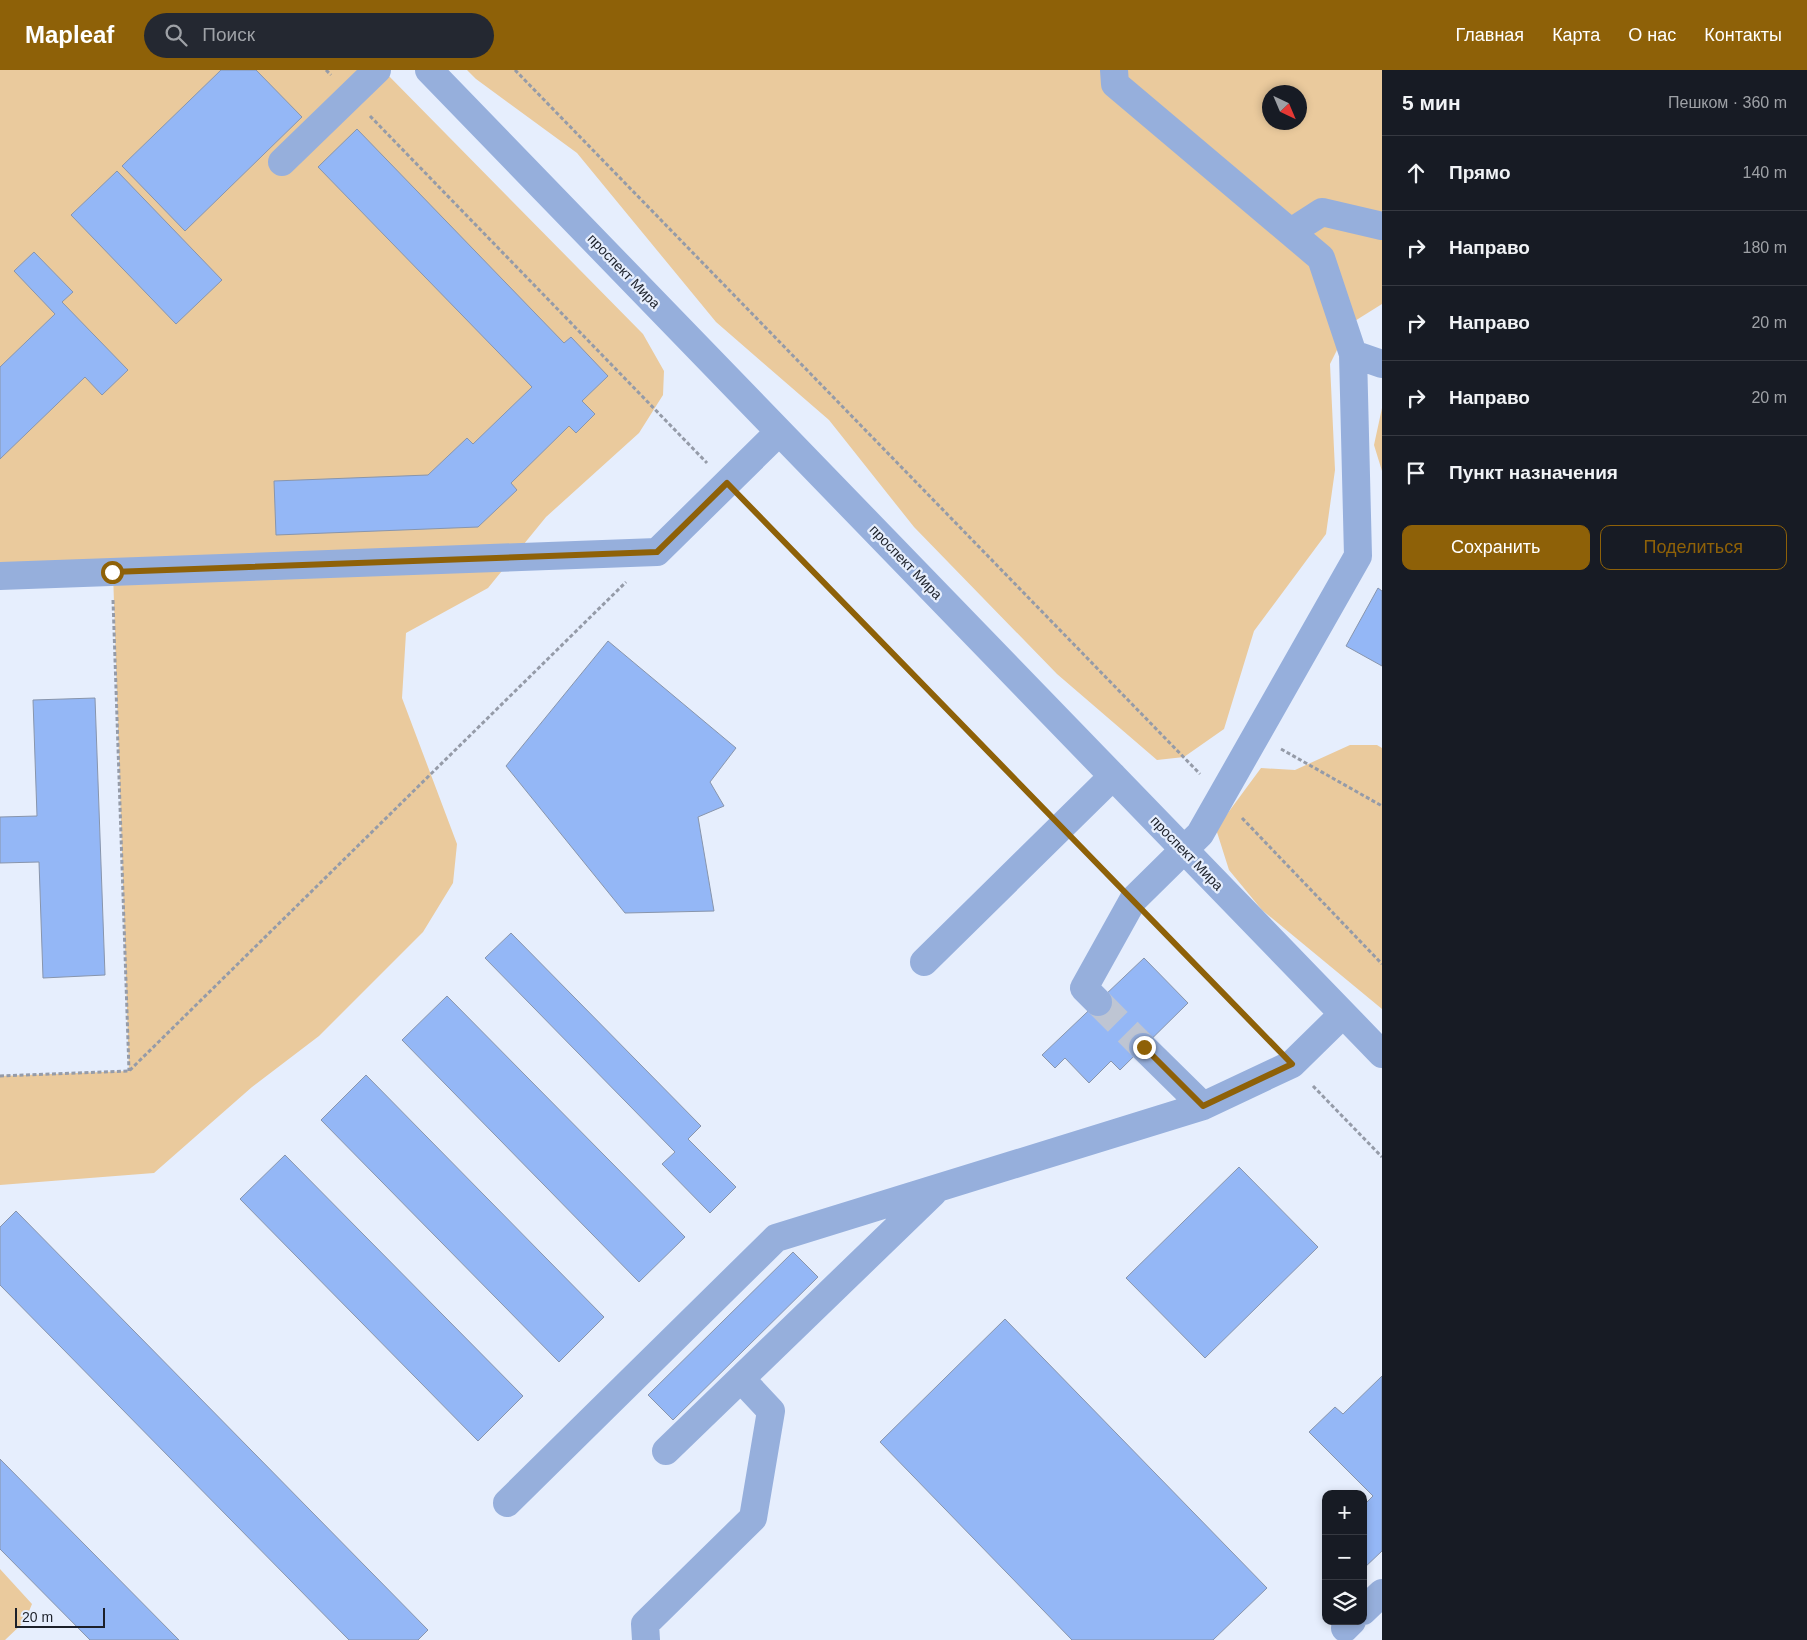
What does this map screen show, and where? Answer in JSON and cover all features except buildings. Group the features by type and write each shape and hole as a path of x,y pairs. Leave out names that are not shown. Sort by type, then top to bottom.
{"street":[{"path":"282,162 377,70"},
{"name":"проспект Мира","path":"429,70 1382,1054"},
{"path":"1098,1002 1084,988 1133,900 1200,834 1358,556 1353,354 1321,258 1115,84 1114,70"},
{"path":"1291,232 1322,212 1382,226"},
{"path":"1353,354 1382,364"},
{"path":"0,576 657,552 779,432"},
{"path":"924,962 1113,776"},
{"path":"507,1503 776,1238 1203,1106 1292,1064 1343,1014"},
{"path":"1144,1047 1203,1106"},
{"path":"666,1451 937,1188"},
{"path":"646,1640 645,1624 753,1518 771,1411 741,1379"},
{"path":"1367,1607 1382,1592"}],"path":[{"path":"326,70 1382,1157"},
{"path":"515,70 1382,964"},
{"path":"0,1076 129,1072 657,552"},
{"path":"112,572 129,1072"},
{"path":"1256,735 1382,806"}],"shaded area":[{"path":"0,70 383,70 643,334 664,371 663,395 639,433 546,517 488,588 406,633 402,698 457,844 453,883 423,932 319,1036 252,1087 154,1173 0,1185 0,1076 129,1071 113,572 0,576"},
{"path":"467,70 1382,70 1382,304 1350,324 1330,364 1335,470 1326,534 1254,631 1224,729 1184,757 1157,760 1057,674 914,527 829,420 716,322 577,153 476,79"},
{"path":"1382,408 1382,471 1374,445"},
{"path":"1350,745 1377,745 1382,748 1382,1009 1262,910 1229,870 1216,829 1261,768 1295,770"},
{"path":"0,1569 32,1604 25,1621 5,1640 0,1640"}],"tunnel":[{"path":"1098,1002 1143,1047"}],"route":[{"path":"112,572 657,552 727,483 1292,1064 1203,1106 1144,1047"}]}
